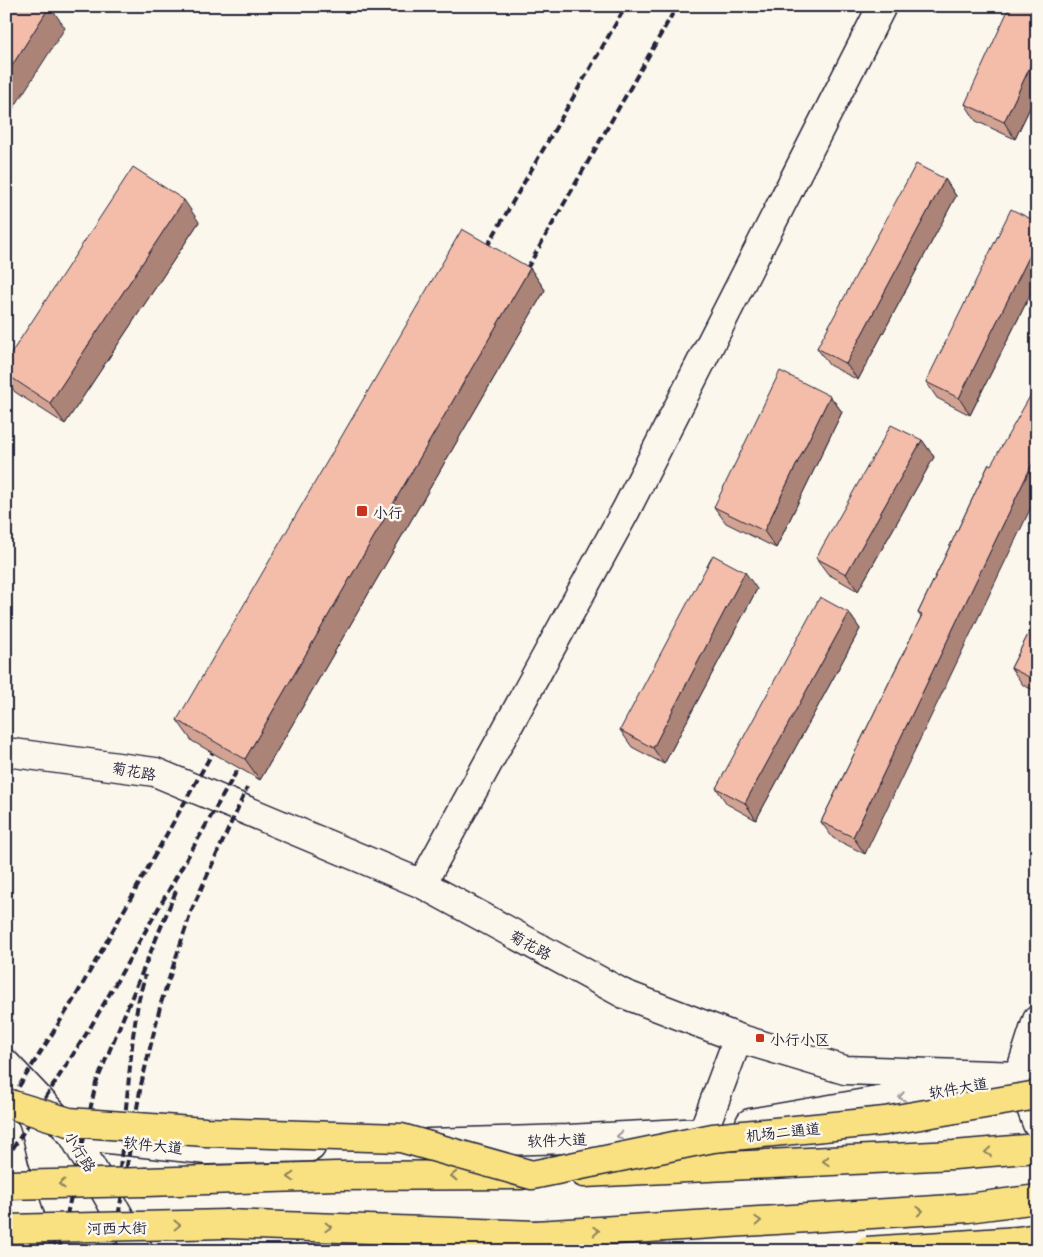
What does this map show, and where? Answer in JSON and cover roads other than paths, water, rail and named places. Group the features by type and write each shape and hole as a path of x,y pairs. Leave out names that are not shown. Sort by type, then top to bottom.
{"main road":[{"name":"机场二通道","path":"532,1175 713,1138 885,1120 1031,1082"},
{"path":"6,1103 69,1122 205,1132 401,1138 532,1175"},
{"path":"6,1185 336,1176 532,1175 954,1155 1037,1148"},
{"path":"470,1251 536,1234 968,1208 1037,1198"},
{"name":"河西大街","path":"6,1229 227,1224 536,1234"},
{"path":"536,1234 578,1251"},
{"path":"867,1251 1018,1241 1037,1238"}],"street":[{"path":"422,884 626,510 882,6"},
{"name":"菊花路","path":"6,752 154,772 422,884 624,994 738,1038 846,1070 1031,1082"},
{"path":"1037,1020 1031,1082 1037,1124"},
{"path":"703,1132 738,1038"},
{"name":"小行路","path":"6,1064 74,1135 138,1251"},
{"name":"软件大道","path":"74,1135 207,1150 568,1140 703,1132 1031,1082"},
{"path":"6,1132 14,1166 41,1251"},
{"path":"907,1251 1037,1231"}],"railway":[{"path":"481,257 626,6"},
{"path":"521,279 677,6"},
{"path":"6,1107 76,996 219,741"},
{"path":"6,1159 90,1028 246,755"},
{"path":"115,1251 118,1217 141,1085 161,1003 192,909 247,788"},
{"path":"59,1251 96,1083 176,891"},
{"path":"120,1169 133,1036 145,975"}],"place":[{"name":"小行","path":"362,511"},
{"name":"小行小区","path":"760,1038"}]}
